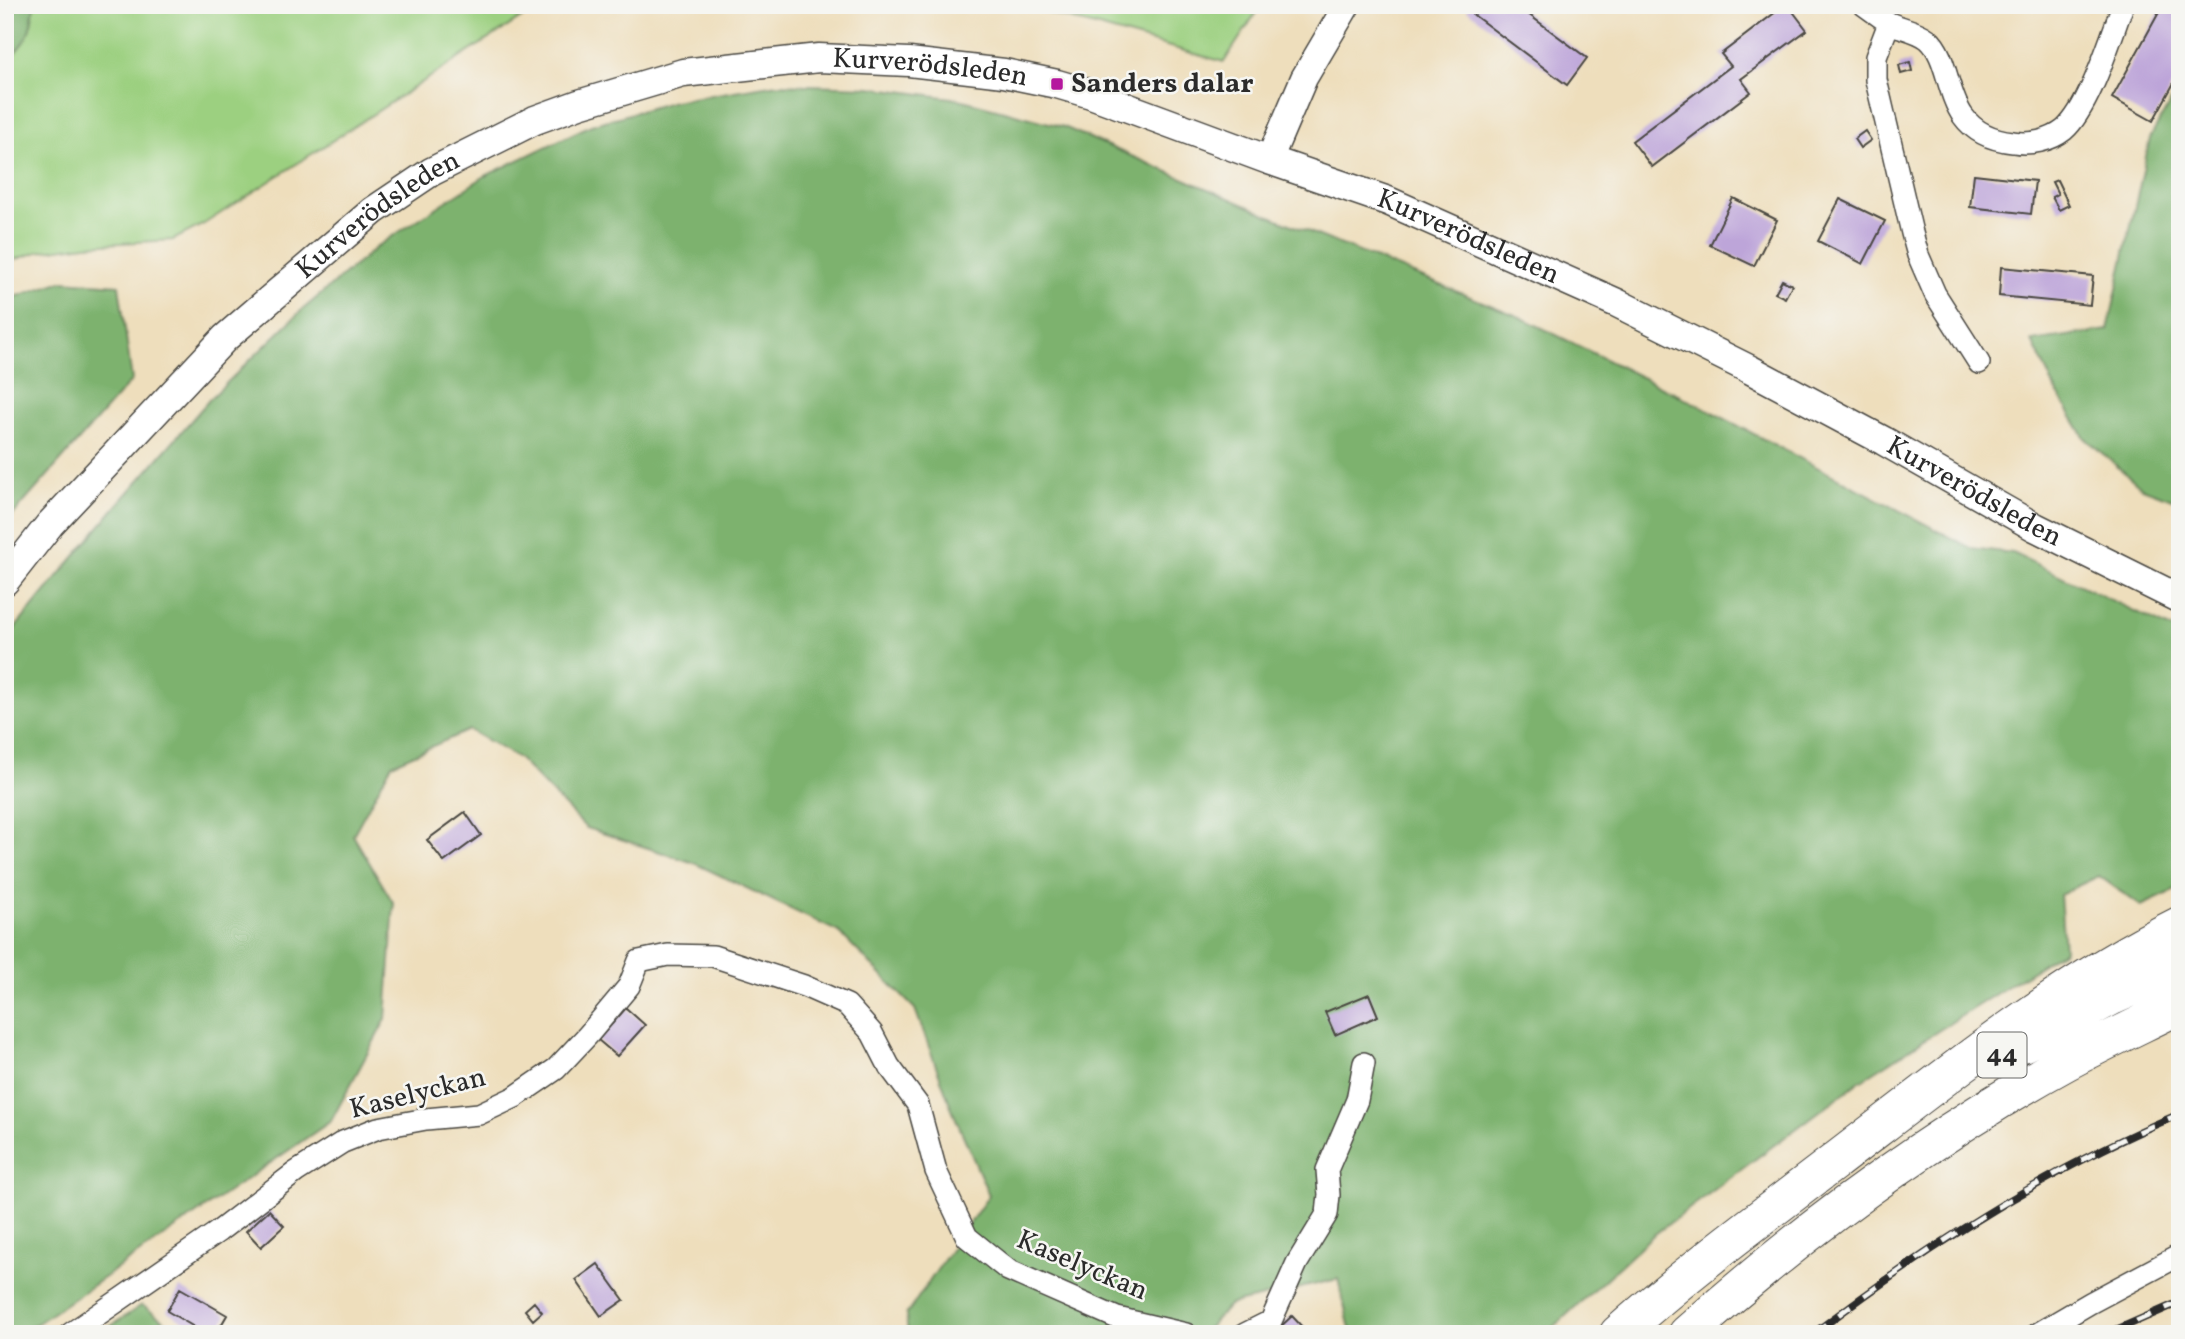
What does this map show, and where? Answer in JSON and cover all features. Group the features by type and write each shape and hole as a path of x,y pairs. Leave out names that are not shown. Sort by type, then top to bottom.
{"highway":[{"path":"1834,1162 1961,1063 2037,1009 2136,947 2180,925"},
{"name":"44","path":"1618,1334 1732,1238 1834,1162 2001,1055 2113,996 2180,966"},
{"name":"44","path":"1687,1334 1746,1282 1867,1188 1947,1134 2064,1063 2180,1005"},
{"path":"2064,1063 2180,1023"}],"main road":[{"name":"Kurverödsleden","path":"5,581 50,524 225,338 373,211 432,172 536,120 579,104 683,73 819,58 909,62 1004,72 1057,84 1388,201 1617,303 1884,441 2035,527 2180,599"}],"street":[{"path":"1269,160 1304,78 1347,5"},
{"path":"1864,5 1889,23 1926,37 1934,46 1955,103 1972,127 1999,140 2028,143 2064,130 2074,117 2084,100 2123,5"},
{"path":"1889,23 1876,57 1876,80 1912,233 1935,293 1979,363"},
{"name":"Kaselyckan","path":"70,1334 219,1231 296,1172 343,1142 378,1128 426,1119 479,1114 515,1097 556,1069 588,1035 629,986 639,961 668,955 713,956 804,986 847,1005 872,1032 889,1066 918,1105 936,1171 967,1237 1008,1269 1117,1318 1186,1334"},
{"path":"1245,1334 1271,1321 1297,1263 1327,1214 1327,1170 1357,1100 1364,1063"},
{"path":"2037,1334 2180,1255"}],"green space":[{"path":"5,5 34,5 26,37 5,63"},
{"path":"34,5 541,5 204,224 173,240 86,245 38,252 5,263 5,63 26,37"},
{"path":"1020,5 1261,5 1224,62"},
{"path":"777,84 870,87 959,99 1064,127 1275,218 1520,317 1712,412 1971,548 2013,553 2180,633 2180,888 2141,906 2099,876 2060,894 2064,950 1860,1081 1651,1237 1546,1334 1356,1334 1350,1329 1338,1279 1229,1305 1203,1334 908,1334 906,1315 989,1195 953,1112 915,1009 839,932 694,863 586,828 518,758 469,730 392,764 353,835 394,904 386,1019 331,1121 38,1323 14,1334 5,1334 5,640 209,400 301,311 379,245 485,176 591,125 674,101"},
{"path":"2180,85 2180,502 2142,488 2085,438 2055,389 2032,341 2108,330 2150,138"},
{"path":"63,281 119,285 132,380 5,524 5,300"},
{"path":"142,1305 183,1334 99,1334"}],"building":[{"path":"1470,5 1516,5 1587,58 1567,85 1467,10"},
{"path":"1788,5 1807,30 1741,79 1751,92 1652,167 1632,141 1731,66 1721,54"},
{"path":"2163,5 2180,5 2180,72 2153,121 2112,98"},
{"path":"1910,62 1912,71 1901,74 1899,65"},
{"path":"1865,131 1871,140 1860,148 1854,139"},
{"path":"1974,174 2035,181 2031,214 1970,207"},
{"path":"2057,180 2069,205 2059,210 2052,197 2058,194 2052,182"},
{"path":"1733,198 1777,220 1754,266 1710,245"},
{"path":"1840,199 1885,221 1863,264 1818,241"},
{"path":"2001,267 2093,276 2090,305 1999,296"},
{"path":"1782,280 1792,285 1785,298 1775,293"},
{"path":"465,812 481,835 444,862 427,840"},
{"path":"1369,994 1378,1016 1335,1035 1325,1012"},
{"path":"626,1008 645,1025 617,1056 598,1040"},
{"path":"269,1210 284,1226 261,1247 246,1231"},
{"path":"598,1264 624,1300 601,1316 576,1280"},
{"path":"180,1288 227,1315 216,1334 206,1334 167,1311"},
{"path":"534,1302 542,1312 533,1320 525,1310"},
{"path":"1292,1316 1306,1331 1303,1334 1277,1334 1275,1332"}],"railway":[{"path":"1813,1334 1900,1271 1990,1212 2083,1159 2180,1114"},
{"path":"2107,1334 2180,1302"}],"place":[{"name":"Sanders dalar","path":"1057,84"}]}
